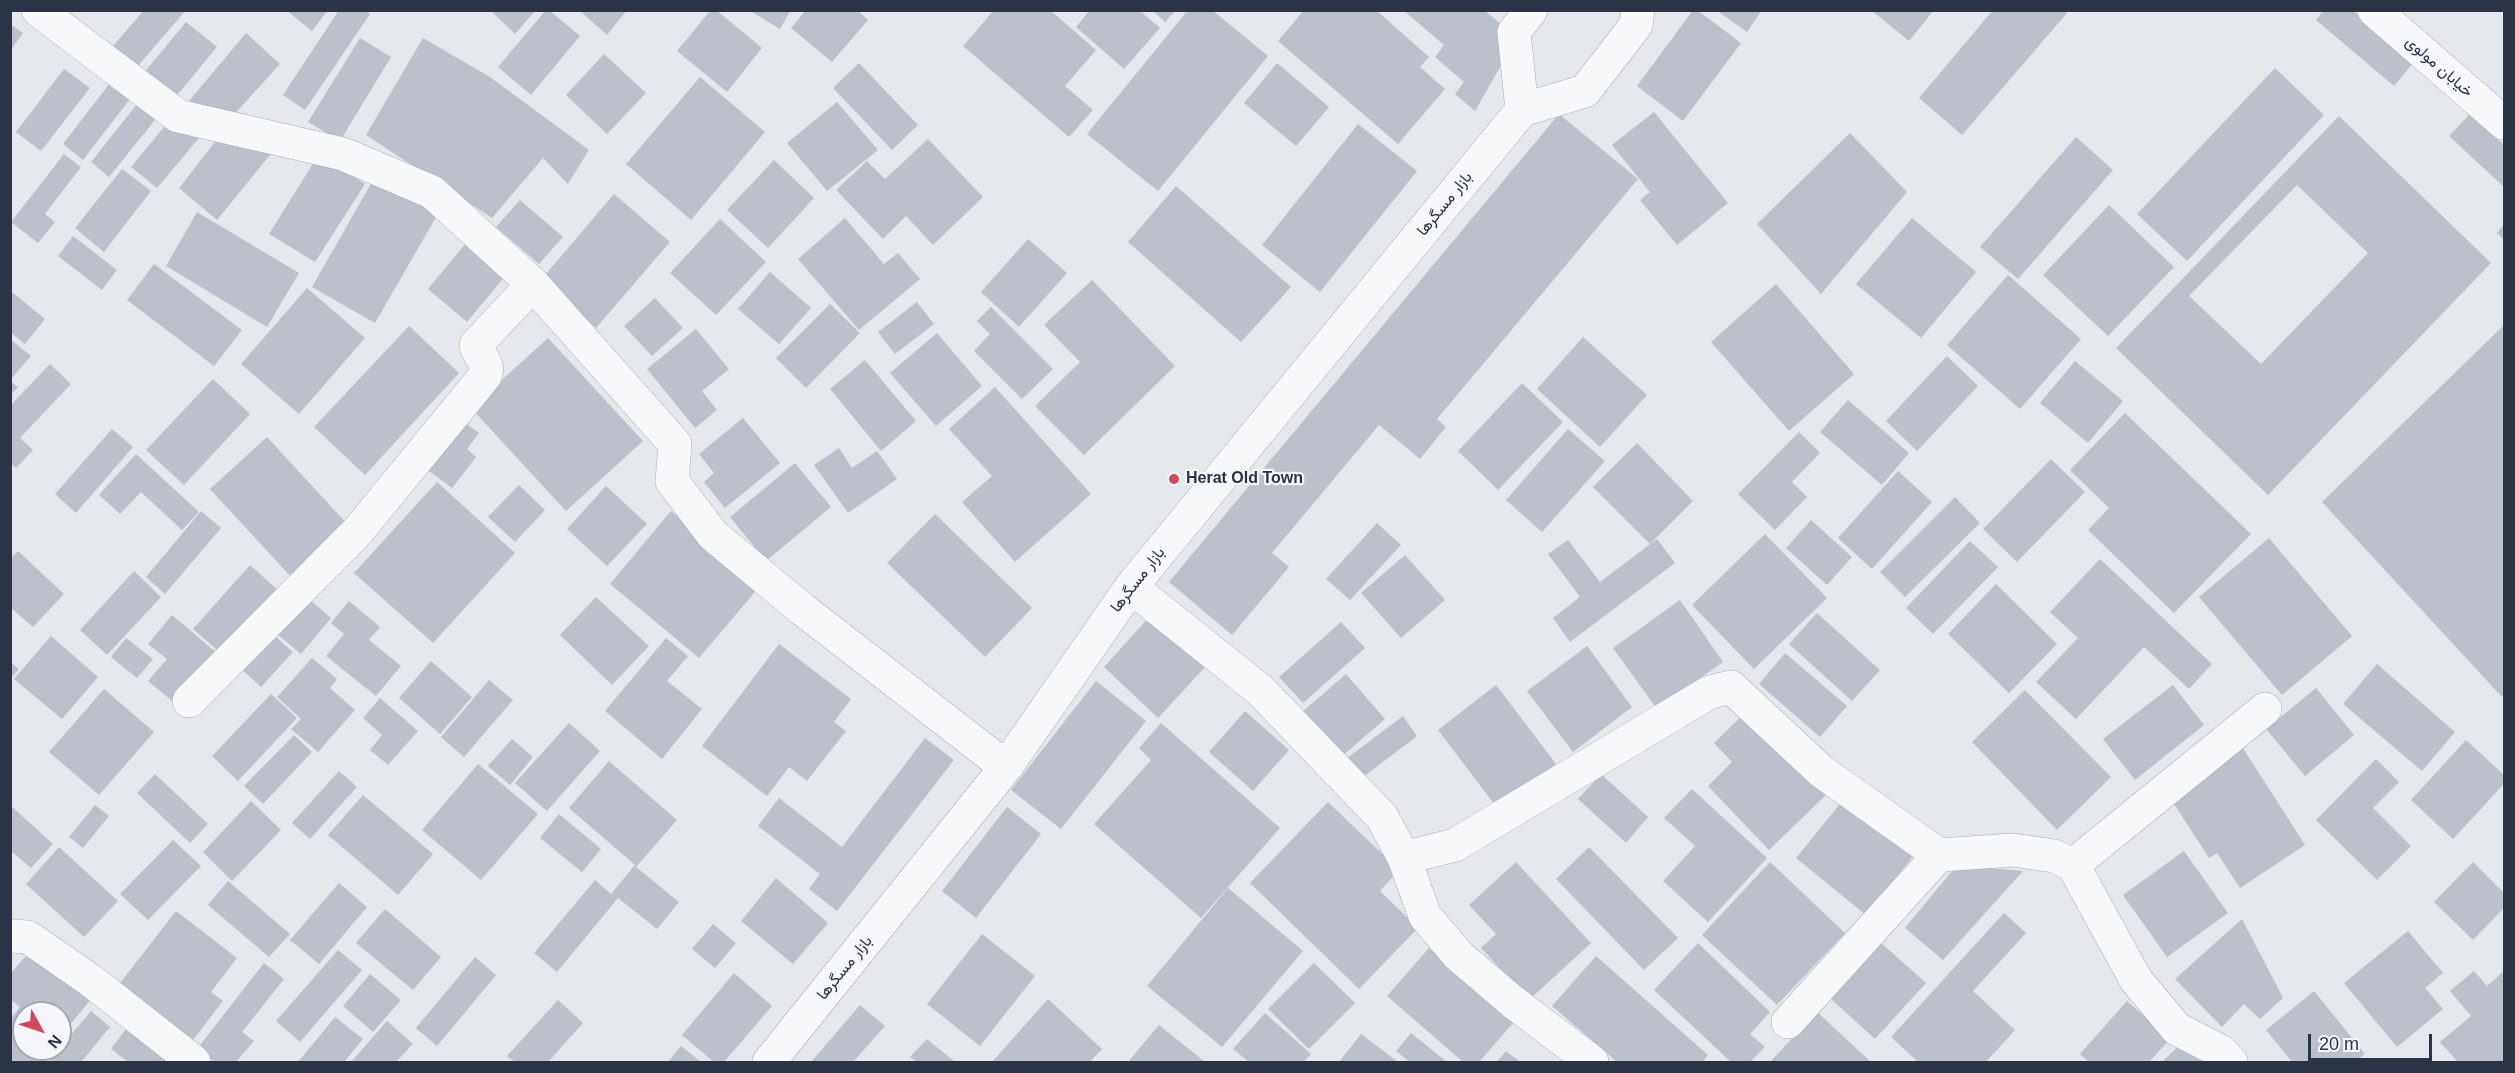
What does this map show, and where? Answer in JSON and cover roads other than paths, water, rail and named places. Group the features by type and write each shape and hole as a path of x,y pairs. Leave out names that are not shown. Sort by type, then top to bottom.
{"street":[{"path":"38,10 178,116 343,154 432,192 533,284 675,444 672,481 713,535 801,609 1006,767"},
{"path":"1531,10 1514,32 1522,110 1585,91 1636,25 1638,10"},
{"name":"خیابان مولوی","path":"2374,10 2505,123"},
{"name":"بازار مسگرها","path":"769,1062 1006,767 1131,587 1522,110"},
{"path":"189,701 357,532 485,376 488,370 487,364 477,351 476,345 533,284"},
{"path":"1131,587 1260,690 1382,817 1404,858 1425,916 1458,955 1513,1002 1592,1062"},
{"path":"1404,858 1455,845 1710,693 1731,687 1821,771 1939,855 2013,850 2054,856 2073,865 2136,980 2177,1029 2220,1051 2230,1062"},
{"path":"2073,865 2265,709"},
{"path":"1788,1022 1939,855"},
{"path":"10,936 28,937 90,980 194,1062"}],"place":[{"name":"Herat Old Town","path":"1174,479"}]}
